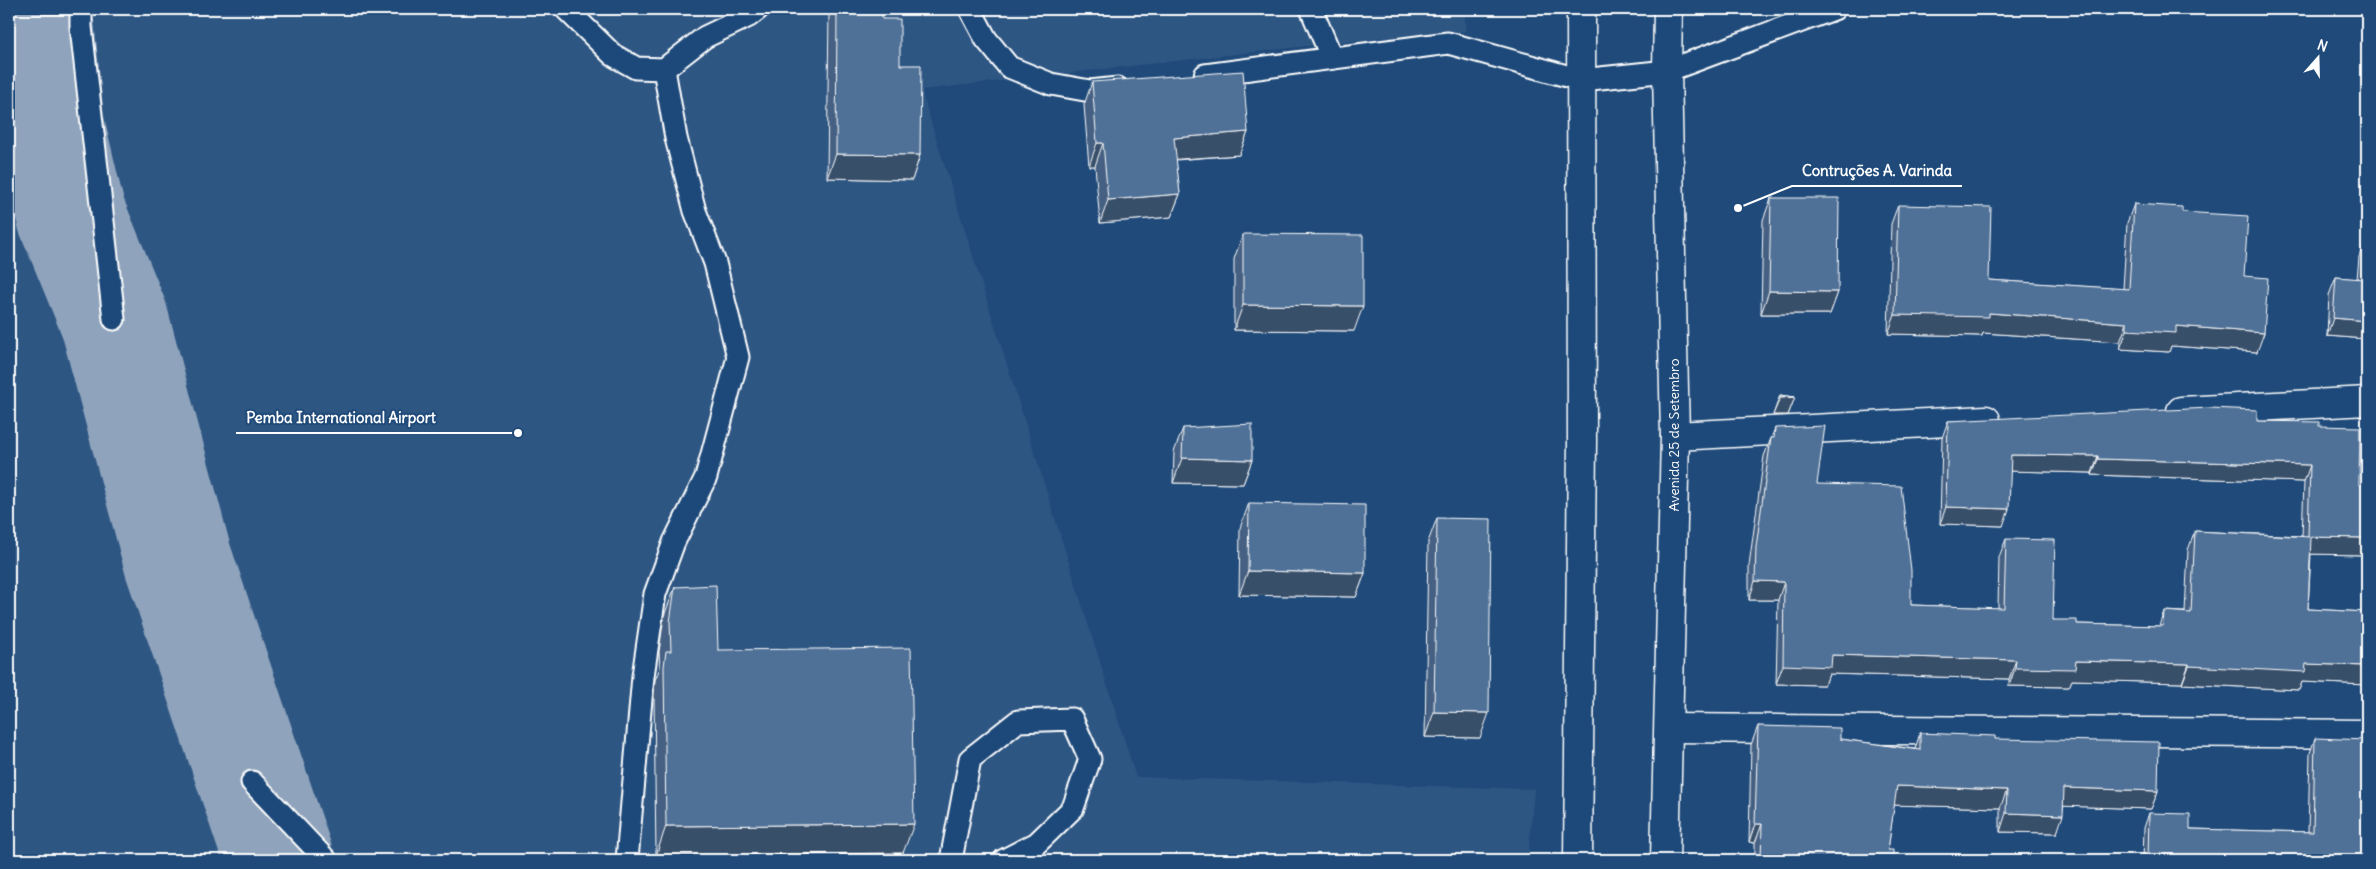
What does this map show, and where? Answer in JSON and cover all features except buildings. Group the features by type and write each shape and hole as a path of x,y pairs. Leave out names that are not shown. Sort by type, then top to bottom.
{"main road":[{"path":"1578,860 1582,441 1581,9"},
{"name":"Avenida 25 de Setembro","path":"1665,860 1670,728 1675,436 1667,71 1668,9"},
{"path":"2160,412 2367,401"},
{"path":"1675,436 2011,419"},
{"path":"1670,728 2367,734"}],"lane":[{"path":"81,9 81,27 114,319"},
{"path":"566,9 613,55 636,68 664,69 705,37 748,16 758,9"},
{"path":"970,9 986,39 1009,67 1051,84 1090,92 1139,85"},
{"path":"1310,9 1332,58"},
{"path":"1187,78 1448,43 1581,80 1667,71 1834,9"},
{"path":"627,860 643,676 655,594 674,542 706,477 738,357 715,263 695,211 676,138 664,69"},
{"path":"951,860 970,759 1018,722 1072,719 1090,759 1072,808 1037,843 1004,860"},
{"path":"252,782 326,860"}],"shaded area":[{"path":"9,9 1465,9 1465,31 1342,42 921,90 1136,777 1534,789 1528,860 9,860"}],"taxiway":[{"path":"38,9 50,125 71,214 114,319 178,560 279,860"}],"place":[{"name":"Contruções A. Varinda","path":"1738,208"},
{"name":"Pemba International Airport","path":"518,433"}]}
